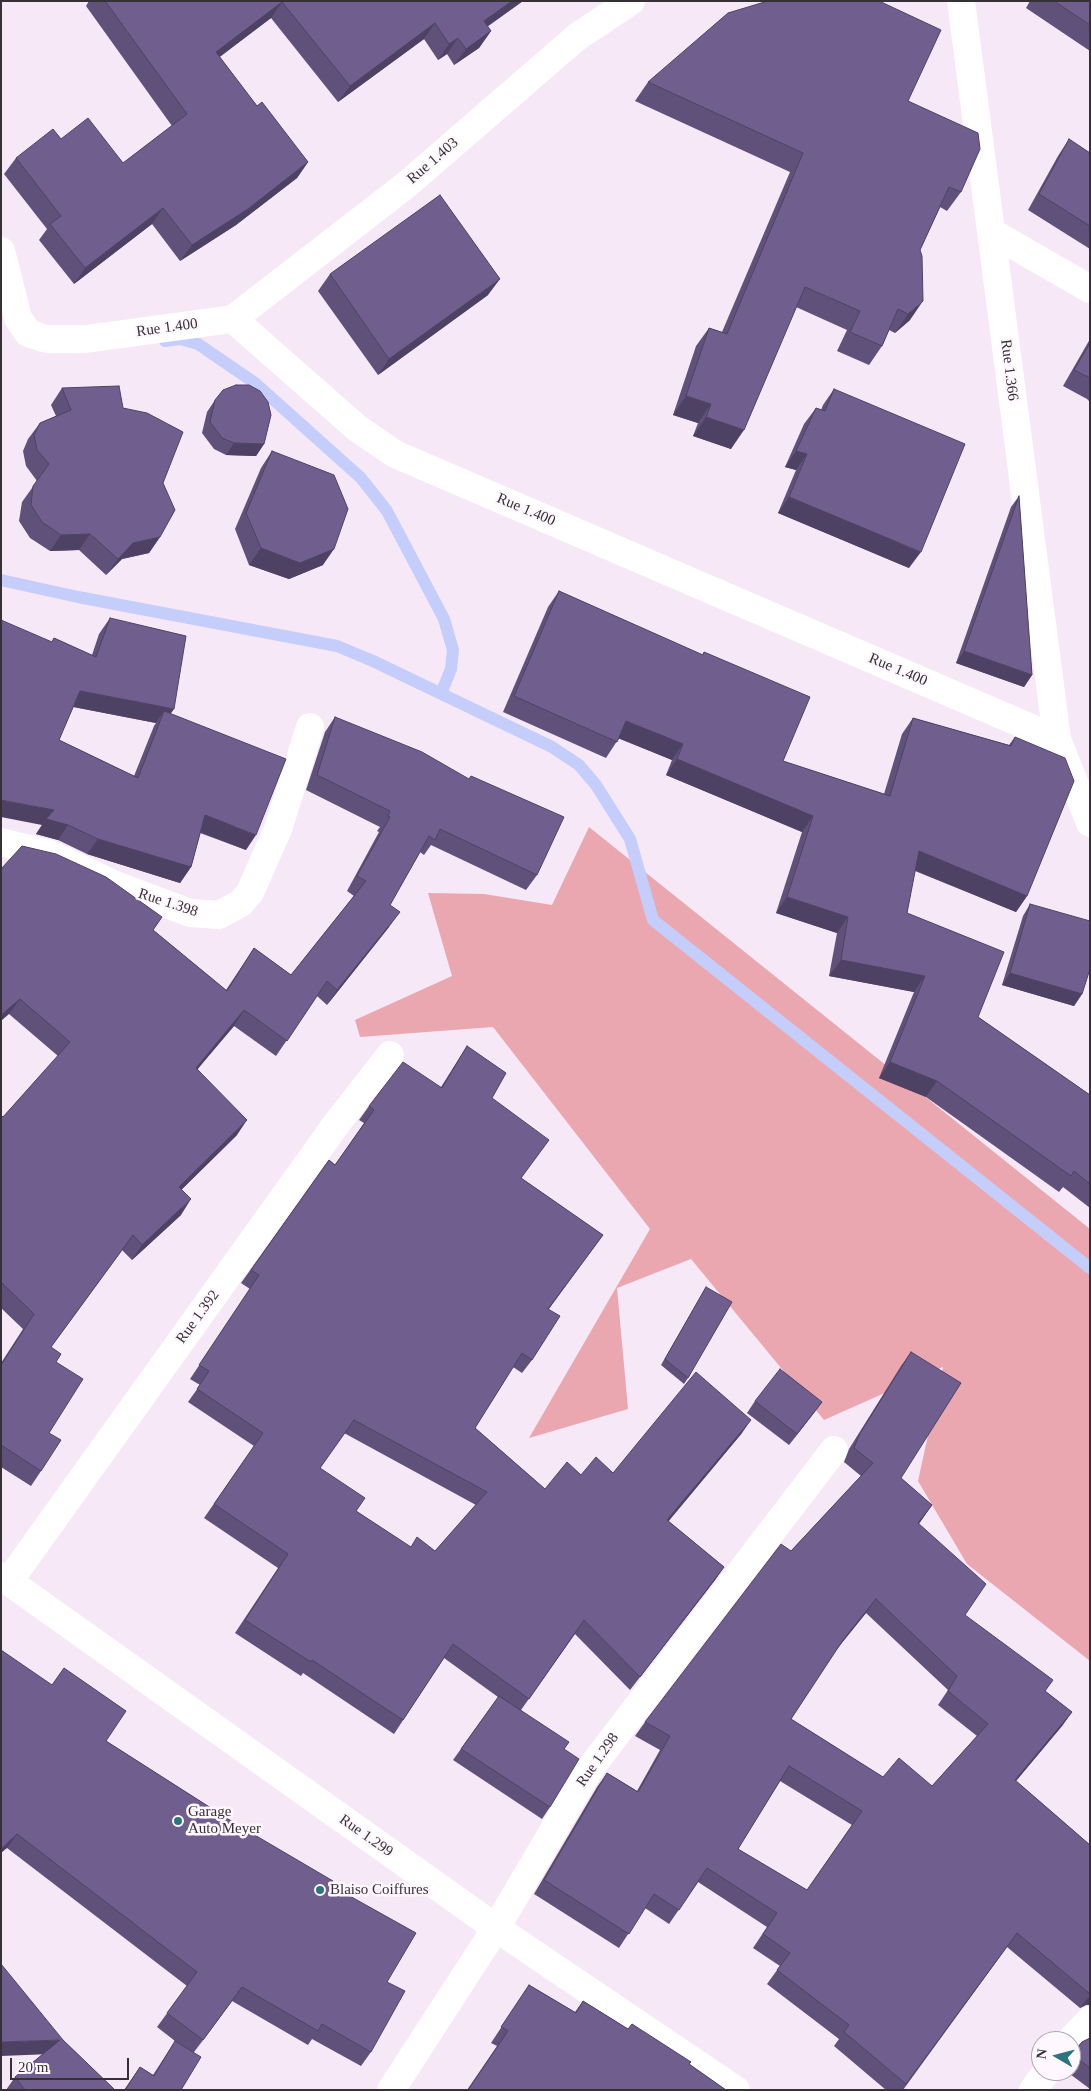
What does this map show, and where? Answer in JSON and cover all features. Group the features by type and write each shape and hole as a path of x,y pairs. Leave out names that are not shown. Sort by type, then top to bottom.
{"street":[{"name":"Rue 1.403","path":"232,319 406,185 577,37 631,1"},
{"name":"Rue 1.366","path":"961,1 1057,739 1090,823"},
{"path":"991,232 1090,289"},
{"name":"Rue 1.400","path":"1,250 18,318 28,332 46,339 86,339 232,319 357,428 395,454 1057,739"},
{"name":"Rue 1.398","path":"1,842 51,854 113,884 190,913 218,915 241,903 250,892 278,829 310,727"},
{"name":"Rue 1.392","path":"5,1579 337,1124 390,1056"},
{"name":"Rue 1.298","path":"391,2090 496,1928 589,1770 834,1450"},
{"name":"Rue 1.299","path":"5,1579 496,1928 736,2090"},
{"path":"1080,2031 1090,2020"}],"shaded area":[{"path":"589,827 1090,1229 1090,1661 967,1564 918,1481 943,1367 824,1420 691,1259 617,1288 628,1409 529,1438 650,1229 493,1027 360,1037 355,1020 452,976 428,893 484,894 552,905"}],"building":[{"path":"105,1 512,1 484,21 491,31 466,49 458,38 449,44 435,23 350,86 282,2 216,52 257,106 262,102 308,162 248,209 192,245 163,208 85,268 50,224 61,216 16,158 53,129 61,139 88,118 123,163 187,114"},
{"path":"768,1 879,1 941,30 908,101 978,133 980,149 961,192 949,187 920,250 922,256 923,301 908,314 898,309 882,346 850,332 860,311 805,287 744,430 706,417 711,404 686,396 709,328 727,334 803,153 648,82 728,13"},
{"path":"1054,1 1090,1 1090,25"},
{"path":"1069,139 1090,153 1090,226 1039,194"},
{"path":"440,195 500,279 389,359 330,274"},
{"path":"1090,343 1090,378 1074,370"},
{"path":"236,385 249,385 260,391 268,402 271,415 264,444 234,443 222,438 210,422 215,400 223,390"},
{"path":"119,386 123,408 147,413 183,432 163,483 175,510 160,537 133,543 118,559 90,534 61,535 42,522 31,505 33,486 49,464 37,450 34,435 40,423 71,410 62,388"},
{"path":"834,389 965,444 921,552 789,497 807,454 796,451 816,408 825,411"},
{"path":"272,451 334,475 348,509 334,549 300,563 261,548 246,513"},
{"path":"1019,496 1032,675 964,651"},
{"path":"559,591 703,655 704,652 810,697 783,761 890,796 913,718 1011,746 1015,737 1065,758 1074,781 1027,896 919,851 907,913 1004,952 978,1017 1090,1095 1090,1184 1074,1171 1071,1176 937,1081 890,1062 925,976 841,960 848,917 787,897 813,816 677,759 683,744 626,721 617,742 514,696"},
{"path":"110,618 186,636 174,709 80,691 59,740 138,778 164,711 286,759 256,835 205,815 191,867 98,839 68,825 46,819 54,810 1,800 1,620 52,642 54,638 96,657"},
{"path":"335,717 422,752 469,779 471,776 564,817 537,875 440,829 435,840 429,836 390,905 400,912 337,990 327,981 287,1041 244,1010 196,1068 247,1120 179,1187 191,1199 142,1245 133,1235 51,1347 61,1354 56,1362 83,1379 49,1433 61,1440 41,1471 1,1445 1,1365 34,1314 1,1282 1,1115 3,1117 70,1042 20,999 1,1015 1,869 22,846 56,854 106,877 162,917 153,930 227,991 254,948 291,975 366,881 357,876 390,817 388,816 390,811 317,775"},
{"path":"1030,904 1090,921 1090,969 1082,994 1010,973"},
{"path":"467,1046 506,1073 492,1098 549,1140 521,1178 603,1235 548,1309 560,1316 532,1360 522,1353 475,1428 545,1489 567,1462 581,1475 596,1457 613,1473 696,1372 751,1420 667,1520 724,1567 640,1677 584,1620 529,1699 453,1644 403,1720 312,1660 311,1662 245,1620 288,1554 214,1504 263,1433 197,1389 209,1371 199,1365 259,1275 251,1270 329,1160 335,1165 374,1110 369,1106 403,1062 442,1088","holes":["354,1420 487,1492 435,1551 417,1537 411,1547 356,1511 365,1498 320,1468"]},
{"path":"706,1287 732,1302 688,1378 665,1359"},
{"path":"911,1352 961,1383 901,1478 932,1505 918,1523 986,1584 965,1615 1053,1680 1045,1691 1072,1712 1015,1780 1090,1845 1090,1994 1017,1933 906,2084 844,2032 849,2025 777,1970 790,1953 763,1934 777,1913 707,1868 679,1910 654,1894 629,1934 544,1880 607,1773 638,1792 670,1736 645,1722 781,1544 791,1551 873,1463 854,1448 859,1435","holes":["876,1599 957,1676 948,1691 988,1724 932,1786 899,1758 883,1777 791,1719 843,1640","789,1766 862,1811 807,1890 738,1849"]},
{"path":"780,1369 822,1402 797,1434 755,1401"},
{"path":"1,1650 52,1685 64,1668 126,1711 106,1741 236,1824 333,1881 330,1885 416,1933 387,1982 405,1991 371,2052 322,2024 318,2031 242,1987 203,2040 167,2013 197,1972 17,1834 1,1849"},
{"path":"499,1696 569,1742 564,1749 579,1759 550,1807 461,1749"},
{"path":"1,1964 63,2040 115,2090 25,2090 15,2077 60,2040 1,2042"},
{"path":"529,1985 576,2013 583,2001 628,2029 632,2024 691,2062 689,2064 726,2090 468,2090 508,2031 501,2027"},
{"path":"1090,2038 1090,2068 1081,2061 1082,2042"},
{"path":"175,2041 201,2057 181,2090 125,2090 140,2067 154,2076"}],"waterway":[{"path":"165,341 180,339 198,344 255,383 361,478 387,511 444,619 453,650 451,669 441,694"},
{"path":"1,580 78,597 337,646 373,661 552,747 579,765 596,785 630,839 653,920 1090,1268"}],"place":[{"name":"Garage Auto Meyer","path":"178,1821"},
{"name":"Blaiso Coiffures","path":"320,1890"}]}
